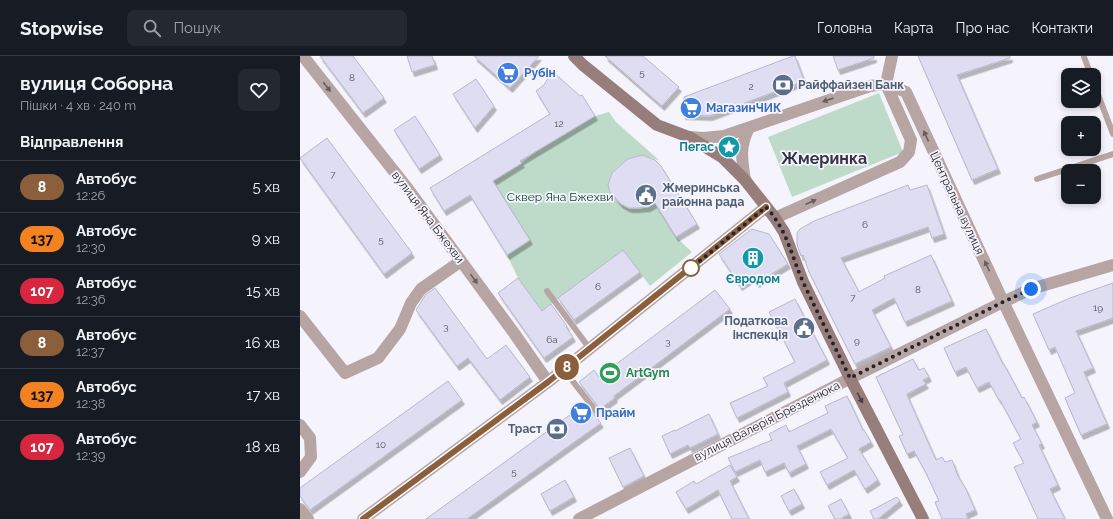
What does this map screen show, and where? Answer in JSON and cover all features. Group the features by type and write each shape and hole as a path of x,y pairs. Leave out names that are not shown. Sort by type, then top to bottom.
{"street":[{"name":"вулиця Яна Бжехви","path":"303,56 408,188 548,382"},
{"path":"574,56 657,125 689,137 722,157 745,180 775,218 784,232 803,282 850,378 923,519"},
{"path":"775,218 900,162 909,152 911,140 886,84 891,58"},
{"path":"689,137 704,138 724,136 870,86 886,84"},
{"name":"Центральна вулиця","path":"886,84 906,92 1003,302 1107,519"},
{"path":"745,180 741,158 743,139 749,128"},
{"path":"363,519 564,370 766,207"},
{"path":"300,316 345,373 378,358 400,329 411,304 421,289 461,262"},
{"name":"вулиця Валерія Брезденюка","path":"579,519 850,378 1003,302 1031,289 1113,265"},
{"path":"300,425 310,438 312,457 300,472"},
{"path":"300,509 308,519"}],"lane":[{"path":"1084,57 1088,68"},
{"path":"1101,102 1113,134"},
{"path":"1037,179 1113,154"},
{"path":"547,291 590,349"},
{"path":"564,370 599,415"}],"green space":[{"path":"879,93 903,152 792,197 768,137"},
{"name":"Сквер Яна Бжехви","path":"609,112 616,122 659,160 646,156 638,156 626,161 616,170 609,182 611,194 615,200 629,208 642,208 655,203 676,237 692,252 650,286 623,250 542,311 518,278 507,255 530,240 493,181 522,163 535,152 595,116"}],"building":[{"path":"320,56 353,56 384,98 363,113"},
{"path":"407,56 432,56 435,65 412,72"},
{"name":"Рубін","path":"474,56 539,56 510,88"},
{"path":"605,56 643,56 679,87 662,106"},
{"path":"795,56 804,81 710,116 683,115 684,97"},
{"path":"833,56 874,56 874,58 838,70"},
{"path":"918,56 1010,56 1010,58 957,75 998,169 972,180"},
{"path":"552,71 580,96 582,95 595,116 520,161 522,163 493,181 530,240 507,255 470,195 444,211 430,188 550,114 536,91 544,85"},
{"path":"476,79 494,106 475,128 453,94"},
{"path":"415,116 440,155 419,169 394,130"},
{"path":"327,138 412,253 384,274 300,158"},
{"name":"Жмеринська районна рада","path":"642,155 655,160 661,166 697,224 676,237 655,203 648,207 629,208 621,204 610,192 608,185 612,173 628,159"},
{"path":"908,185 910,190 927,185 944,234 932,238 928,227 841,258 859,292 885,278 884,276 931,255 952,301 905,322 894,298 872,310 891,347 855,364 809,272 803,255 801,256 797,244 797,233 800,229 814,221"},
{"name":"Євродом","path":"752,229 769,234 788,264 757,283 753,277 740,286 719,254"},
{"path":"623,250 640,272 574,320 558,298"},
{"path":"518,278 542,311 551,304 573,337 544,358 498,293"},
{"path":"1113,283 1113,318 1076,331 1093,368 1084,372 1107,424 1081,435 1065,398 1075,393 1055,347 1049,350 1033,314 1070,298"},
{"path":"435,288 487,359 506,345 530,377 500,400 468,358 457,366 416,310 426,294"},
{"path":"715,290 730,309 614,396 615,398 600,409 579,382 594,370 599,377"},
{"path":"795,299 827,360 784,383 788,392 737,418 730,403 768,386 763,378 795,362 769,312"},
{"path":"986,329 1003,364 1022,398 1024,397 1037,422 1032,425 1042,444 1039,445 1058,485 1050,489 1065,519 1038,519 1014,467 1024,463 1013,443 1021,439 1000,400 989,382 977,388 966,367 955,372 944,348"},
{"path":"913,359 919,370 924,368 929,377 923,380 926,384 907,395 936,460 942,457 945,462 952,460 958,476 966,489 975,510 966,514 968,519 942,519 935,502 939,501 926,473 914,451 907,454 899,436 903,435 876,377"},
{"path":"448,381 462,400 310,510 300,496 300,488"},
{"path":"847,396 863,430 871,442 859,449 878,480 865,489 854,470 827,485 820,472 848,458 831,429 797,446 806,464 789,473 784,463 765,472 760,460 735,472 728,458 772,440 769,434 786,425 789,432 828,413 825,406"},
{"path":"585,404 601,423 467,519 426,519"},
{"path":"709,414 718,434 690,448 688,445 670,454 662,436"},
{"path":"630,448 644,476 623,487 609,458"},
{"path":"730,465 737,477 730,481 749,519 732,519 718,490 686,509 676,492 694,481 696,484"},
{"path":"565,480 574,497 550,511 541,494"},
{"path":"794,489 802,504 789,511 781,496"},
{"path":"897,497 900,501 878,519 874,519 870,511"},
{"path":"841,499 849,514 840,519 835,519 828,506"}],"bus line":[{"name":"8","path":"363,519 548,382 766,207"}],"place":[{"name":"Рубін","path":"508,73"},
{"name":"Райффайзен Банк","path":"783,85"},
{"name":"МагазинЧИК","path":"691,108"},
{"name":"Пегас","path":"729,147"},
{"name":"Жмеринська районна рада","path":"646,195"},
{"name":"Євродом","path":"753,258"},
{"name":"Податкова інспекція","path":"804,328"},
{"name":"ArtGym","path":"610,373"},
{"name":"Прайм","path":"581,413"},
{"name":"Траст","path":"557,429"}],"district":[{"name":"Жмеринка","path":"824,158"}],"route":[{"path":"691,268 690,269 766,207 784,232 803,282 850,378 1031,289"}]}
